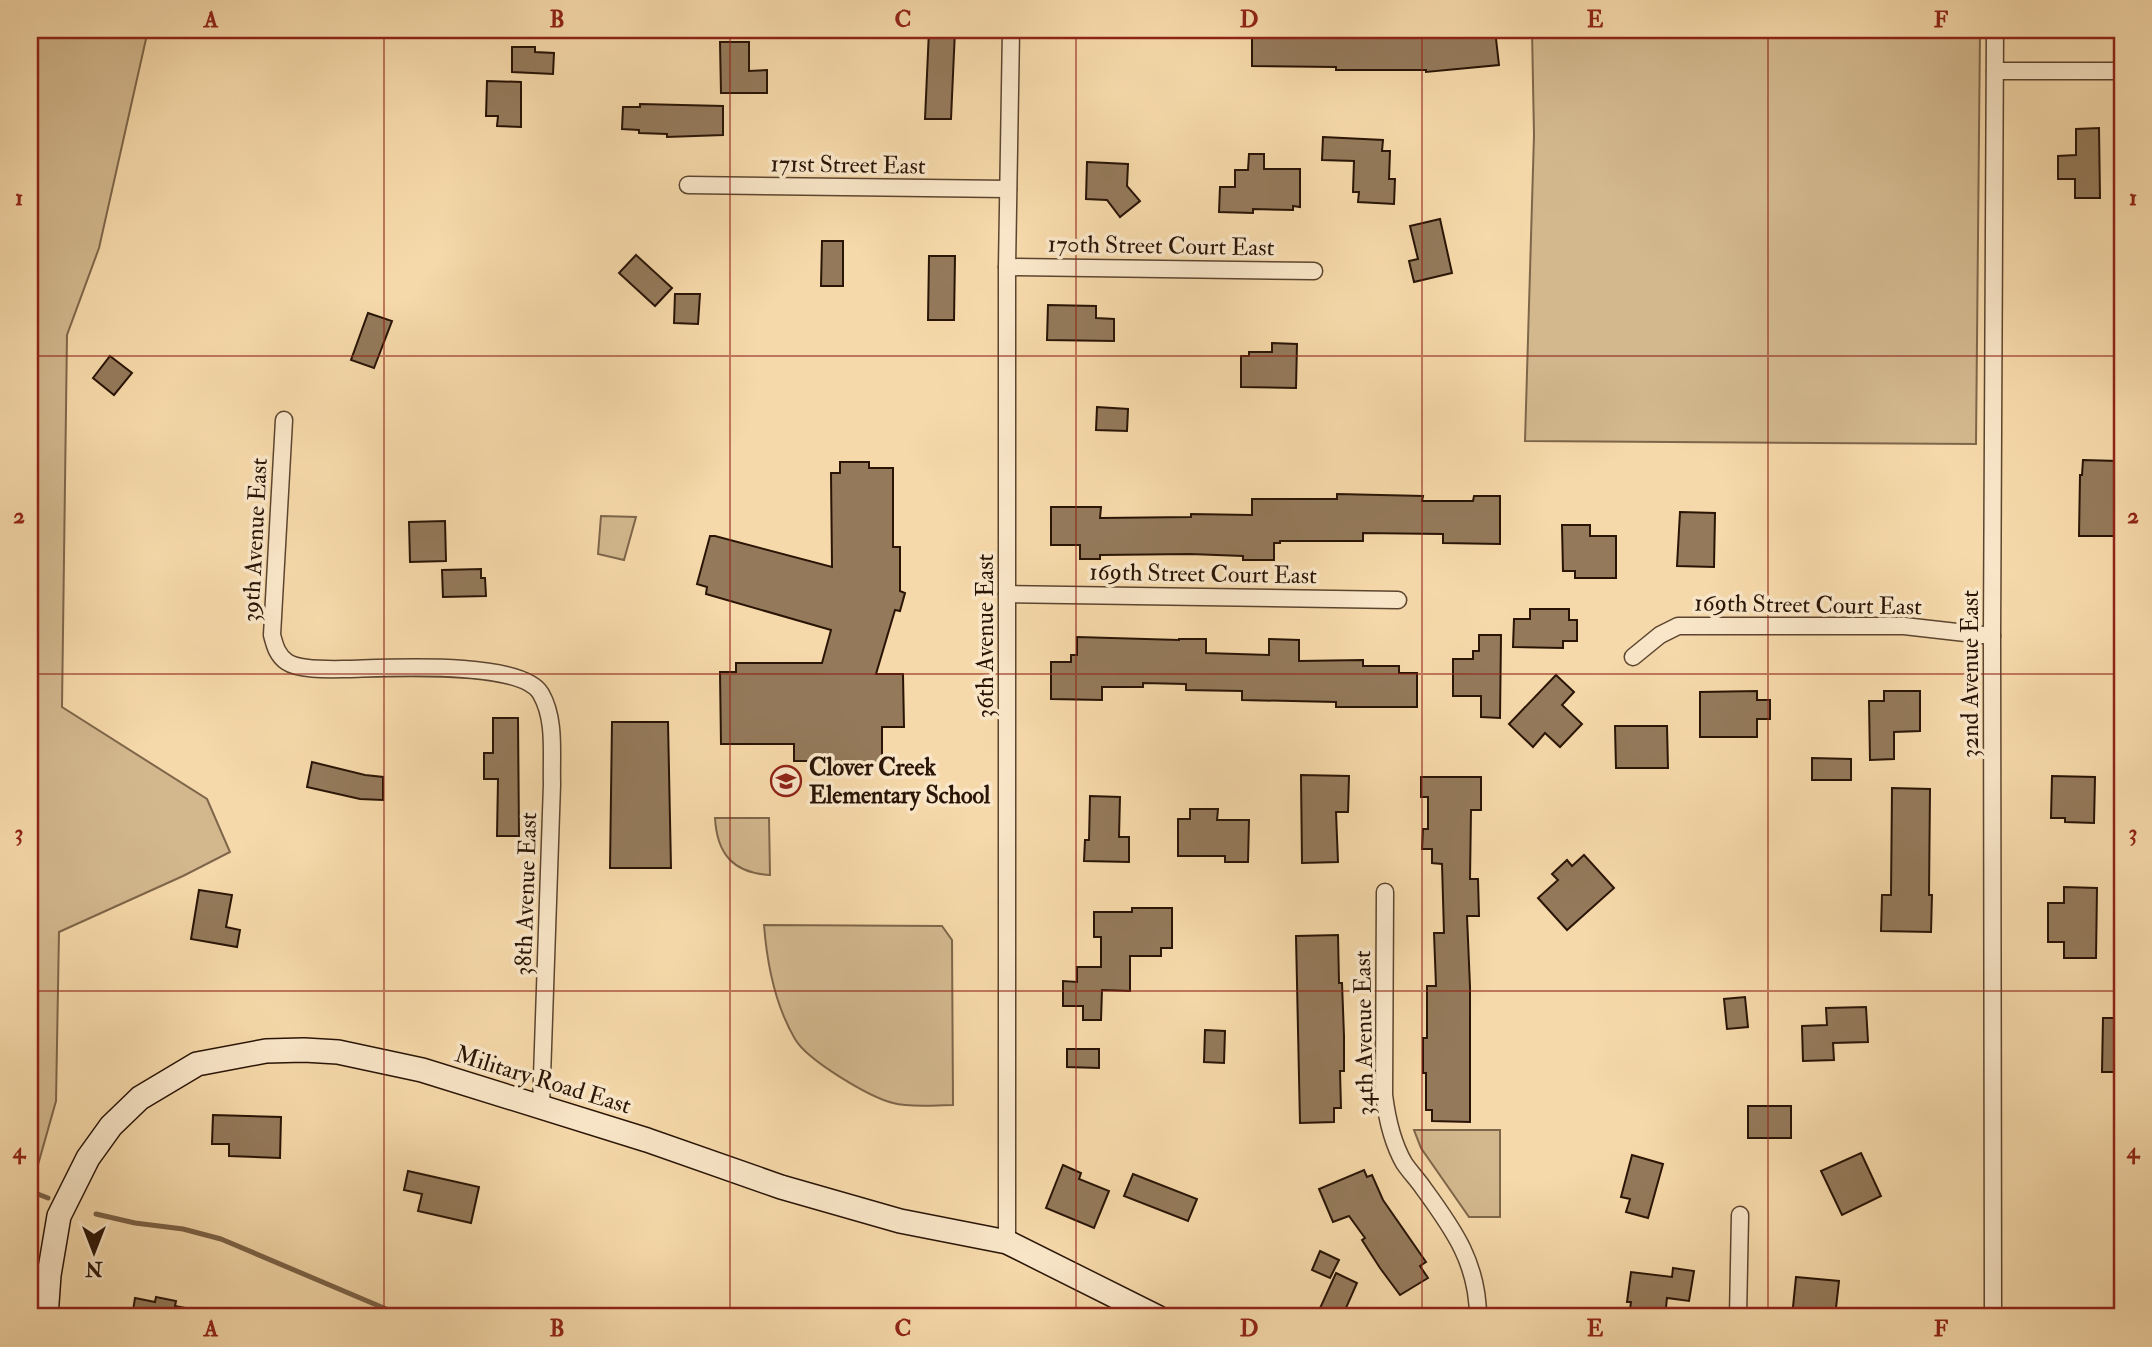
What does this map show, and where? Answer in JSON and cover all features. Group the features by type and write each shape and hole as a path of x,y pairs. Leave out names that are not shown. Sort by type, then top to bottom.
{"street":[{"name":"36th Avenue East","path":"1007,1242 1007,267 1011,30"},
{"name":"32nd Avenue East","path":"1993,1317 1995,30"},
{"path":"1994,71 2122,71"},
{"name":"171st Street East","path":"688,185 1008,189"},
{"name":"170th Street Court East","path":"1007,267 1314,271"},
{"name":"39th Avenue East","path":"284,421 272,635 276,651 288,663 296,665 327,669 429,668 488,671 514,677 536,687"},
{"name":"169th Street Court East","path":"1007,594 1398,600"},
{"name":"169th Street Court East","path":"1633,657 1660,635 1678,626 1903,626 1992,636"},
{"name":"38th Avenue East","path":"536,687 546,704 549,717 552,783 541,1105"},
{"name":"34th Avenue East","path":"1385,892 1384,1095 1387,1122 1404,1163 1454,1229 1465,1252 1478,1299 1478,1317"},
{"name":"Military Road East","path":"46,1317 49,1275 59,1216 88,1158 111,1126 139,1098 197,1064 266,1051 338,1052 422,1070 541,1105 781,1187 861,1210 1007,1242 1157,1317"},
{"path":"1738,1317 1740,1215"}],"shaded area":[{"path":"30,30 148,30 99,248 67,335 62,707 207,799 230,852 59,932 56,1101 30,1193"},
{"path":"1532,30 1980,30 1976,444 1525,441 1534,135"},
{"path":"601,516 636,517 624,560 598,554"},
{"path":"715,818 769,818 770,875 746,870 729,859 719,842"},
{"path":"764,925 942,926 952,940 953,1105 907,1105 882,1099 840,1077 802,1048 788,1026 777,998 767,954"},
{"path":"1414,1130 1500,1130 1500,1217 1469,1217 1421,1148"}],"building":[{"path":"929,30 955,30 951,119 925,119"},
{"path":"1252,30 1409,30 1409,34 1440,30 1495,30 1499,65 1426,72 1252,66"},
{"path":"720,42 749,42 749,71 767,70 767,93 721,93"},
{"path":"512,47 535,47 535,52 554,53 553,74 512,72"},
{"path":"487,81 521,82 521,127 497,126 498,116 486,116"},
{"path":"640,104 723,106 723,135 667,137 667,134 622,129 623,107 640,107"},
{"path":"2099,128 2100,198 2075,198 2075,179 2058,179 2058,156 2076,155 2076,129"},
{"path":"1323,137 1383,140 1382,151 1390,151 1389,179 1395,179 1394,204 1358,202 1359,192 1353,192 1354,161 1322,160"},
{"path":"1249,154 1264,154 1264,169 1300,169 1300,207 1293,206 1293,210 1253,209 1253,213 1219,212 1220,187 1235,187 1235,170 1248,170"},
{"path":"1087,162 1128,164 1127,186 1140,201 1120,217 1107,200 1086,199"},
{"path":"1440,219 1452,273 1414,282 1409,261 1418,259 1410,226"},
{"path":"822,241 843,241 843,286 821,286"},
{"path":"636,255 672,288 655,306 619,273"},
{"path":"929,256 955,256 954,320 928,320"},
{"path":"675,294 700,294 698,324 674,323"},
{"path":"1048,305 1096,306 1096,318 1114,319 1114,341 1047,340"},
{"path":"368,313 392,321 374,368 351,360"},
{"path":"1272,343 1297,344 1296,388 1241,387 1241,356 1249,356 1249,352 1272,352"},
{"path":"110,356 132,373 114,395 93,378"},
{"path":"1097,407 1128,409 1127,431 1096,430"},
{"path":"2083,460 2118,461 2118,476 2122,476 2122,536 2079,536 2080,475"},
{"path":"840,462 869,462 869,468 893,468 893,547 900,547 900,591 905,593 900,611 895,610 876,674 903,674 904,727 882,727 882,768 826,768 826,761 794,761 794,744 721,744 720,672 736,672 736,663 822,663 831,630 706,594 707,587 697,584 710,536 832,567 831,473 840,473"},
{"path":"1337,494 1423,496 1422,501 1473,501 1474,496 1500,496 1500,544 1443,543 1443,534 1363,533 1363,541 1280,541 1274,543 1274,560 1243,560 1243,556 1190,554 1100,555 1100,559 1080,559 1080,545 1051,545 1051,507 1101,507 1100,518 1191,517 1191,514 1252,515 1252,499 1337,499"},
{"path":"1680,512 1715,513 1714,567 1677,566"},
{"path":"445,521 446,561 410,562 409,522"},
{"path":"1562,525 1590,525 1590,536 1616,536 1616,578 1575,578 1575,571 1563,571"},
{"path":"481,569 481,578 485,578 486,596 443,597 442,570"},
{"path":"1530,609 1569,609 1569,620 1577,620 1577,641 1563,641 1563,648 1513,647 1514,619 1530,619"},
{"path":"1479,635 1501,635 1500,718 1481,717 1481,696 1453,696 1453,659 1473,659 1473,651 1479,651"},
{"path":"1077,637 1206,639 1206,653 1269,655 1269,639 1299,640 1299,661 1363,660 1363,666 1399,666 1399,673 1417,673 1417,707 1336,707 1336,702 1242,700 1242,691 1186,690 1186,684 1143,683 1143,687 1102,687 1102,700 1051,699 1051,662 1071,662 1071,655 1077,655"},
{"path":"1556,675 1574,692 1562,705 1582,724 1560,747 1545,733 1533,747 1509,724"},
{"path":"1757,691 1757,700 1770,700 1770,719 1757,719 1757,737 1700,737 1700,692"},
{"path":"1884,691 1920,691 1920,731 1894,732 1894,759 1870,760 1869,701 1884,701"},
{"path":"493,718 518,718 519,836 497,836 498,779 484,779 484,753 493,753"},
{"path":"612,722 668,722 671,868 610,868"},
{"path":"1615,726 1667,726 1668,768 1616,768"},
{"path":"1812,758 1851,759 1851,780 1812,780"},
{"path":"312,762 383,777 383,800 360,799 307,787"},
{"path":"1301,775 1349,776 1348,812 1336,812 1338,862 1302,863"},
{"path":"2052,776 2095,777 2094,823 2065,822 2065,818 2051,818"},
{"path":"1421,777 1481,777 1481,810 1471,810 1470,879 1478,879 1479,916 1467,916 1470,1122 1432,1121 1432,1110 1426,1110 1423,1038 1427,1038 1427,986 1436,986 1434,933 1444,933 1442,864 1432,863 1432,849 1422,849 1423,829 1428,829 1428,797 1421,797"},
{"path":"1892,788 1930,789 1931,932 1881,931 1882,895 1891,895"},
{"path":"1090,796 1120,797 1119,837 1129,837 1129,862 1084,861 1085,840 1089,840"},
{"path":"1190,809 1218,809 1217,820 1249,820 1248,862 1225,862 1225,856 1178,856 1178,819 1190,819"},
{"path":"1584,855 1614,888 1567,930 1538,898 1558,880 1552,874 1567,860 1572,866"},
{"path":"2064,887 2097,888 2096,958 2064,958 2064,942 2048,942 2048,903 2064,903"},
{"path":"199,890 232,895 226,927 240,930 237,947 191,939"},
{"path":"1132,908 1172,908 1172,948 1161,948 1161,956 1130,956 1130,991 1102,990 1101,1020 1083,1020 1083,1006 1063,1006 1063,981 1077,982 1077,967 1101,967 1101,937 1094,937 1094,912 1132,912"},
{"path":"1338,935 1344,1036 1344,1071 1340,1071 1341,1108 1334,1108 1334,1122 1300,1123 1296,936"},
{"path":"1745,997 1748,1027 1727,1029 1724,999"},
{"path":"1866,1007 1868,1042 1833,1043 1834,1060 1803,1061 1802,1026 1827,1025 1826,1008"},
{"path":"2103,1018 2122,1018 2122,1072 2102,1072"},
{"path":"1205,1030 1225,1031 1224,1063 1204,1062"},
{"path":"1067,1049 1099,1049 1099,1068 1067,1067"},
{"path":"1748,1106 1791,1106 1791,1138 1748,1138"},
{"path":"213,1115 281,1117 280,1158 229,1156 229,1144 212,1144"},
{"path":"1861,1153 1881,1196 1842,1215 1821,1171"},
{"path":"1632,1155 1663,1164 1648,1218 1626,1212 1630,1199 1621,1197"},
{"path":"1063,1165 1081,1173 1079,1179 1109,1191 1094,1228 1046,1208"},
{"path":"1364,1170 1367,1177 1372,1175 1383,1200 1426,1262 1420,1266 1428,1278 1400,1295 1380,1268 1362,1240 1365,1238 1349,1216 1333,1222 1319,1189"},
{"path":"408,1171 479,1187 471,1223 418,1211 422,1194 404,1190"},
{"path":"1133,1174 1197,1199 1188,1221 1124,1196"},
{"path":"1320,1251 1339,1260 1330,1278 1312,1270"},
{"path":"1673,1268 1694,1271 1689,1301 1667,1298 1665,1317 1629,1317 1631,1302 1627,1302 1631,1272 1672,1277"},
{"path":"1336,1273 1357,1283 1342,1317 1316,1317"},
{"path":"1796,1277 1839,1281 1835,1317 1792,1317"},
{"path":"156,1297 176,1301 175,1306 196,1310 195,1317 132,1317 135,1298 155,1302"}],"waterway":[{"path":"30,1191 48,1198"},
{"path":"96,1214 135,1223 183,1229 221,1239 405,1317"}],"place":[{"name":"Clover Creek Elementary School","path":"786,781"}]}
